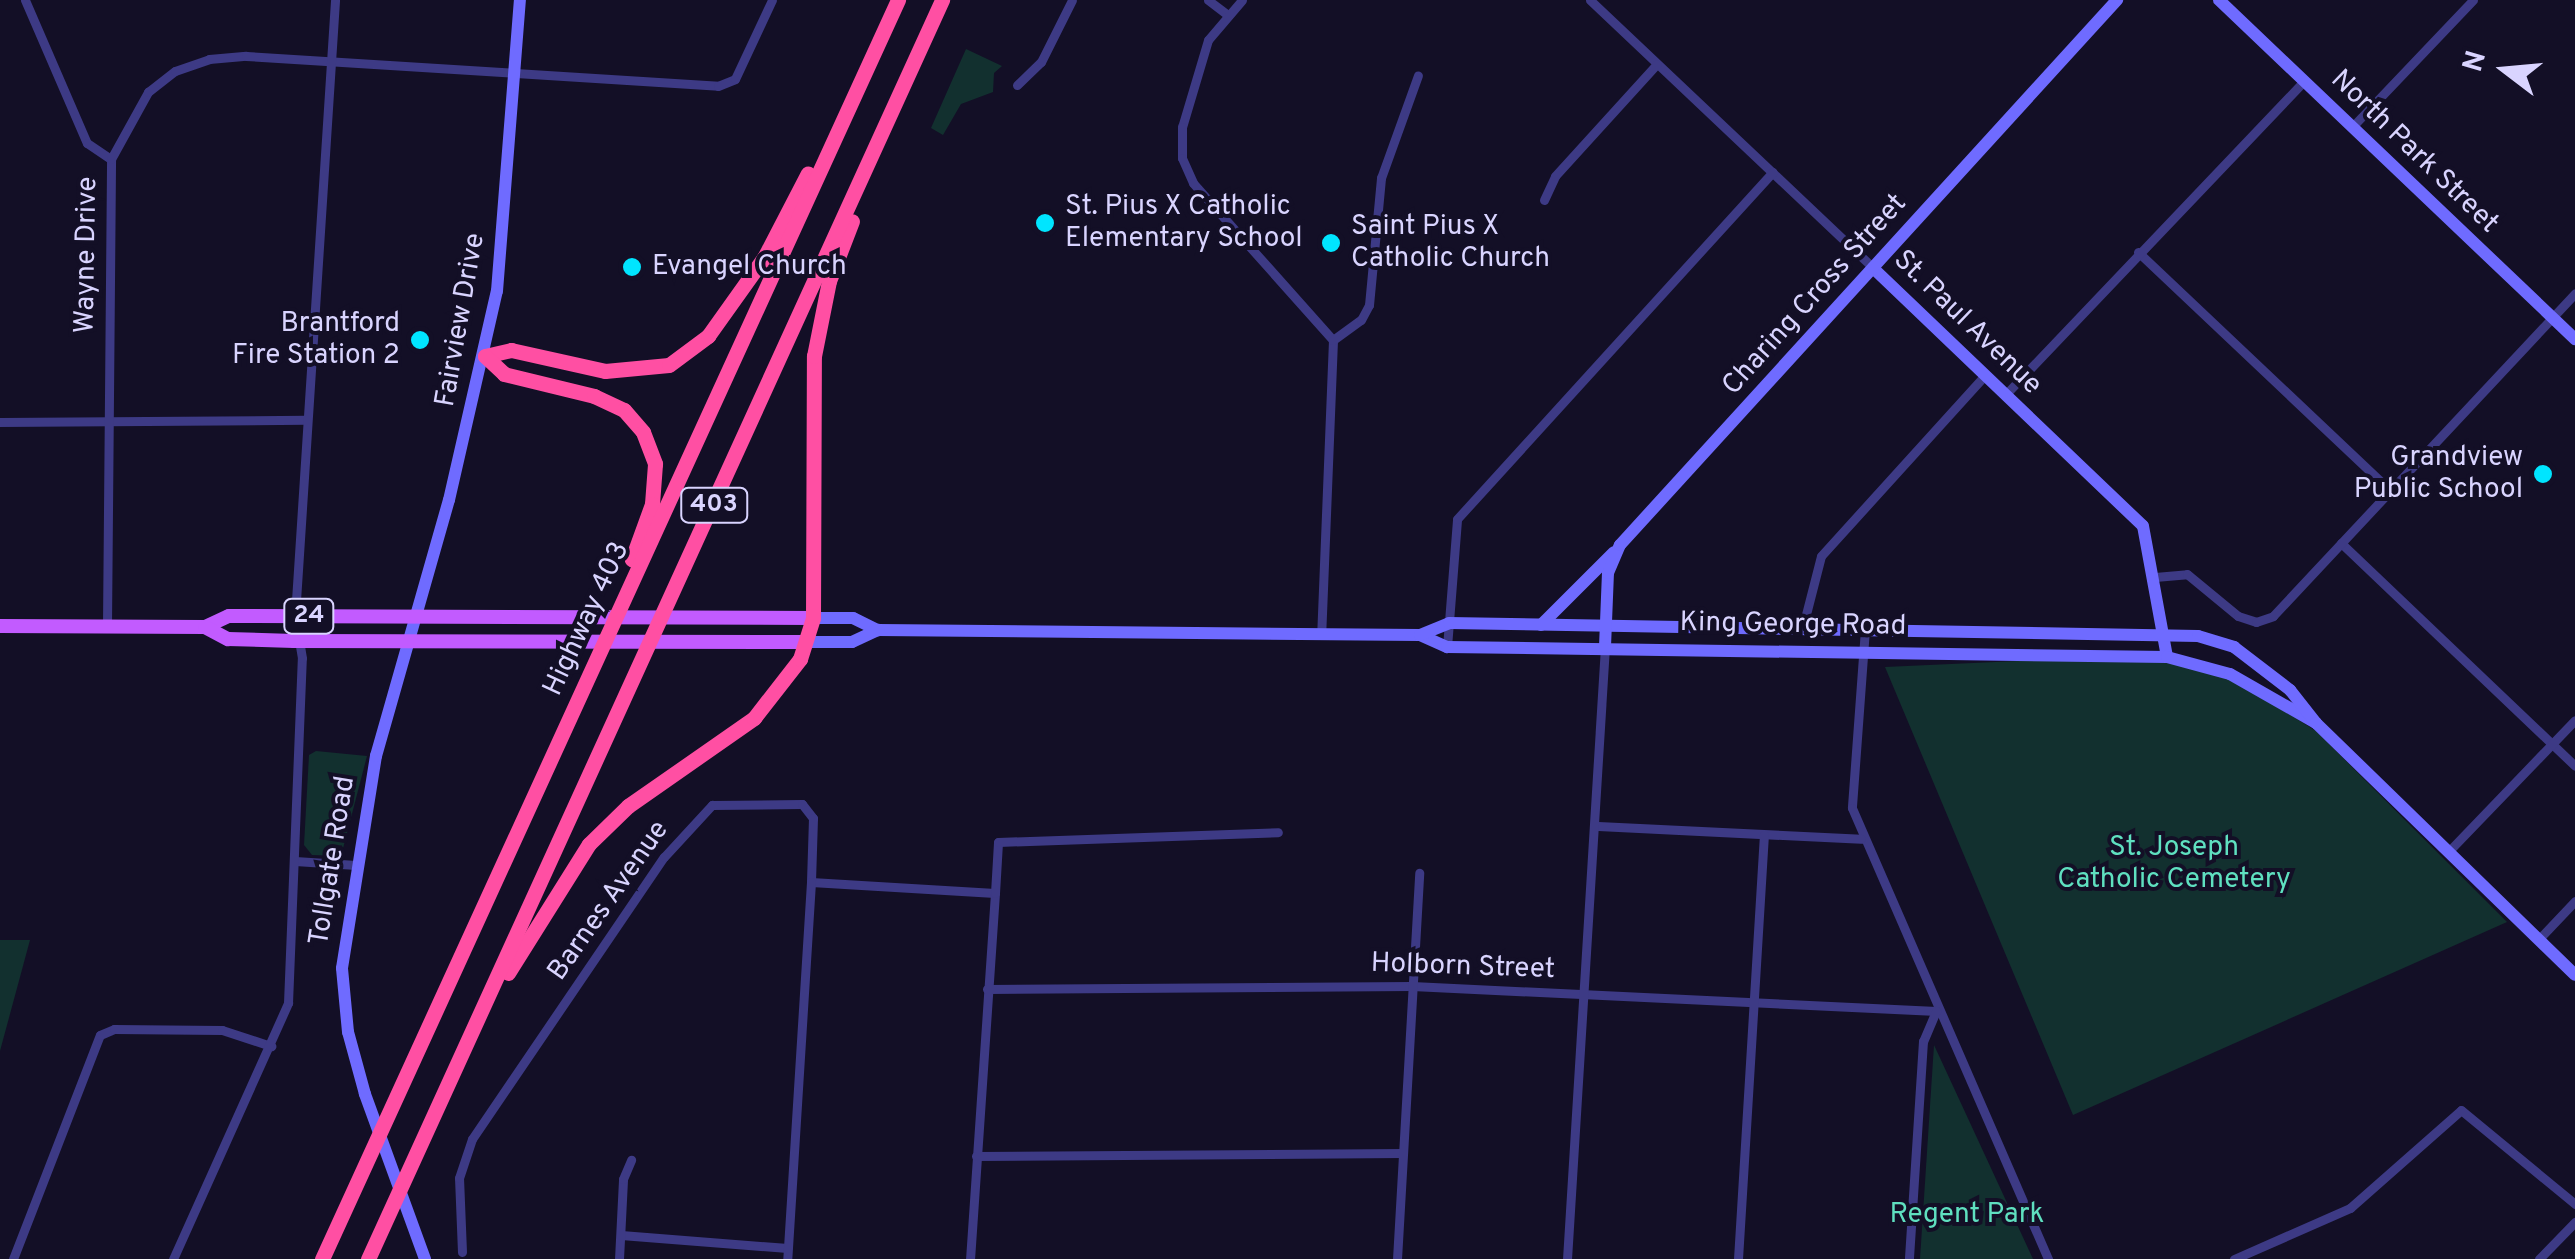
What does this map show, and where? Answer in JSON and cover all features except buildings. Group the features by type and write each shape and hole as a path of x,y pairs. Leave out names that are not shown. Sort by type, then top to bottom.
{"highway":[{"name":"Highway 403","path":"322,1259 898,0"},
{"name":"403","path":"368,1259 942,0"},
{"path":"485,356 511,350 605,371 644,372 669,364 708,336 765,256 864,74"},
{"path":"482,1008 590,844 628,806 754,718 782,688 805,642 813,618 814,356 829,281 880,136"},
{"path":"485,356 504,374 594,396 624,410 643,432 654,464 652,504 620,607"}],"main road":[{"name":"Fairview Drive","path":"408,642 485,356 498,291 520,0"},
{"name":"Charing Cross Street","path":"1604,648 1608,573 1620,546 2117,0"},
{"name":"North Park Street","path":"2219,0 2575,339"},
{"name":"St. Paul Avenue","path":"1874,268 2144,526 2168,657"},
{"path":"1541,625 1620,546"},
{"name":"King George Road","path":"0,626 206,626 228,616 704,615 853,618 878,630"},
{"name":"King George Road","path":"1420,635 1449,623 2164,633"},
{"name":"King George Road","path":"206,626 228,638 294,641 562,637 852,642 878,630 1321,633 1420,635 1447,647 2168,657"},
{"path":"2164,633 2234,647 2290,690 2316,723 2575,975"},
{"name":"Tollgate Road","path":"408,642 356,865 342,968 348,1032 365,1094 425,1259"},
{"path":"2168,657 2230,674 2316,723"}],"street":[{"path":"26,0 87,144 112,159"},
{"path":"173,1259 288,1003 302,658 294,641 295,616 336,0"},
{"name":"Wayne Drive","path":"107,625 106,420 112,159 148,92 175,71 209,59 246,56 718,86 735,79 772,0"},
{"path":"1016,86 1042,62 1072,0"},
{"path":"1208,0 1228,15"},
{"path":"1242,0 1208,40 1182,128 1182,158 1193,183 1334,340 1321,633"},
{"name":"St. Paul Avenue","path":"1590,0 1874,268"},
{"path":"2353,126 2473,0"},
{"path":"1544,200 1555,176 1657,64"},
{"path":"1334,340 1361,320 1370,305 1381,178 1418,75"},
{"path":"2006,394 2304,81"},
{"path":"1447,647 1457,519 1772,172"},
{"path":"2138,252 2389,489"},
{"path":"2155,577 2187,574 2238,616 2263,622 2575,293"},
{"path":"1804,626 1821,556 1984,375"},
{"path":"0,422 306,420"},
{"path":"2342,543 2575,766"},
{"path":"1865,626 1852,808 1861,839 2048,1259"},
{"path":"1567,1259 1598,826 1604,648"},
{"path":"2448,852 2575,720"},
{"name":"Barnes Avenue","path":"462,1252 460,1178 472,1139 701,811 712,805 802,804 813,818 811,882 787,1254"},
{"path":"1598,826 1861,839"},
{"path":"970,1259 998,842 1278,832"},
{"path":"1738,1259 1764,835"},
{"path":"295,861 356,865"},
{"path":"1396,1259 1419,872"},
{"path":"811,882 995,893"},
{"path":"2538,940 2575,901"},
{"name":"Holborn Street","path":"987,989 1412,986 1936,1011"},
{"path":"1908,1259 1923,1042 1936,1011"},
{"path":"13,1259 100,1035 114,1029 222,1030 270,1046"},
{"path":"2234,1259 2350,1208 2461,1110 2575,1204"},
{"path":"976,1156 1403,1152"},
{"path":"619,1259 623,1180 632,1160"},
{"path":"2539,1259 2575,1222"},
{"path":"621,1234 787,1254"}],"green space":[{"path":"966,49 1002,66 994,73 993,92 961,104 943,135 931,128"},
{"name":"St. Joseph Catholic Cemetery","path":"2127,656 2223,673 2316,731 2507,922 2073,1115 1885,667"},
{"path":"316,751 367,756 341,856 312,855 304,845 309,755"},
{"path":"0,940 30,940 0,1051"},
{"name":"Regent Park","path":"1934,1045 2033,1259 1920,1259"}],"place":[{"name":"St. Pius X Catholic Elementary School","path":"1045,223"},
{"name":"Saint Pius X Catholic Church","path":"1331,243"},
{"name":"Evangel Church","path":"632,267"},
{"name":"Brantford Fire Station 2","path":"420,340"},
{"name":"Grandview Public School","path":"2543,474"}]}
